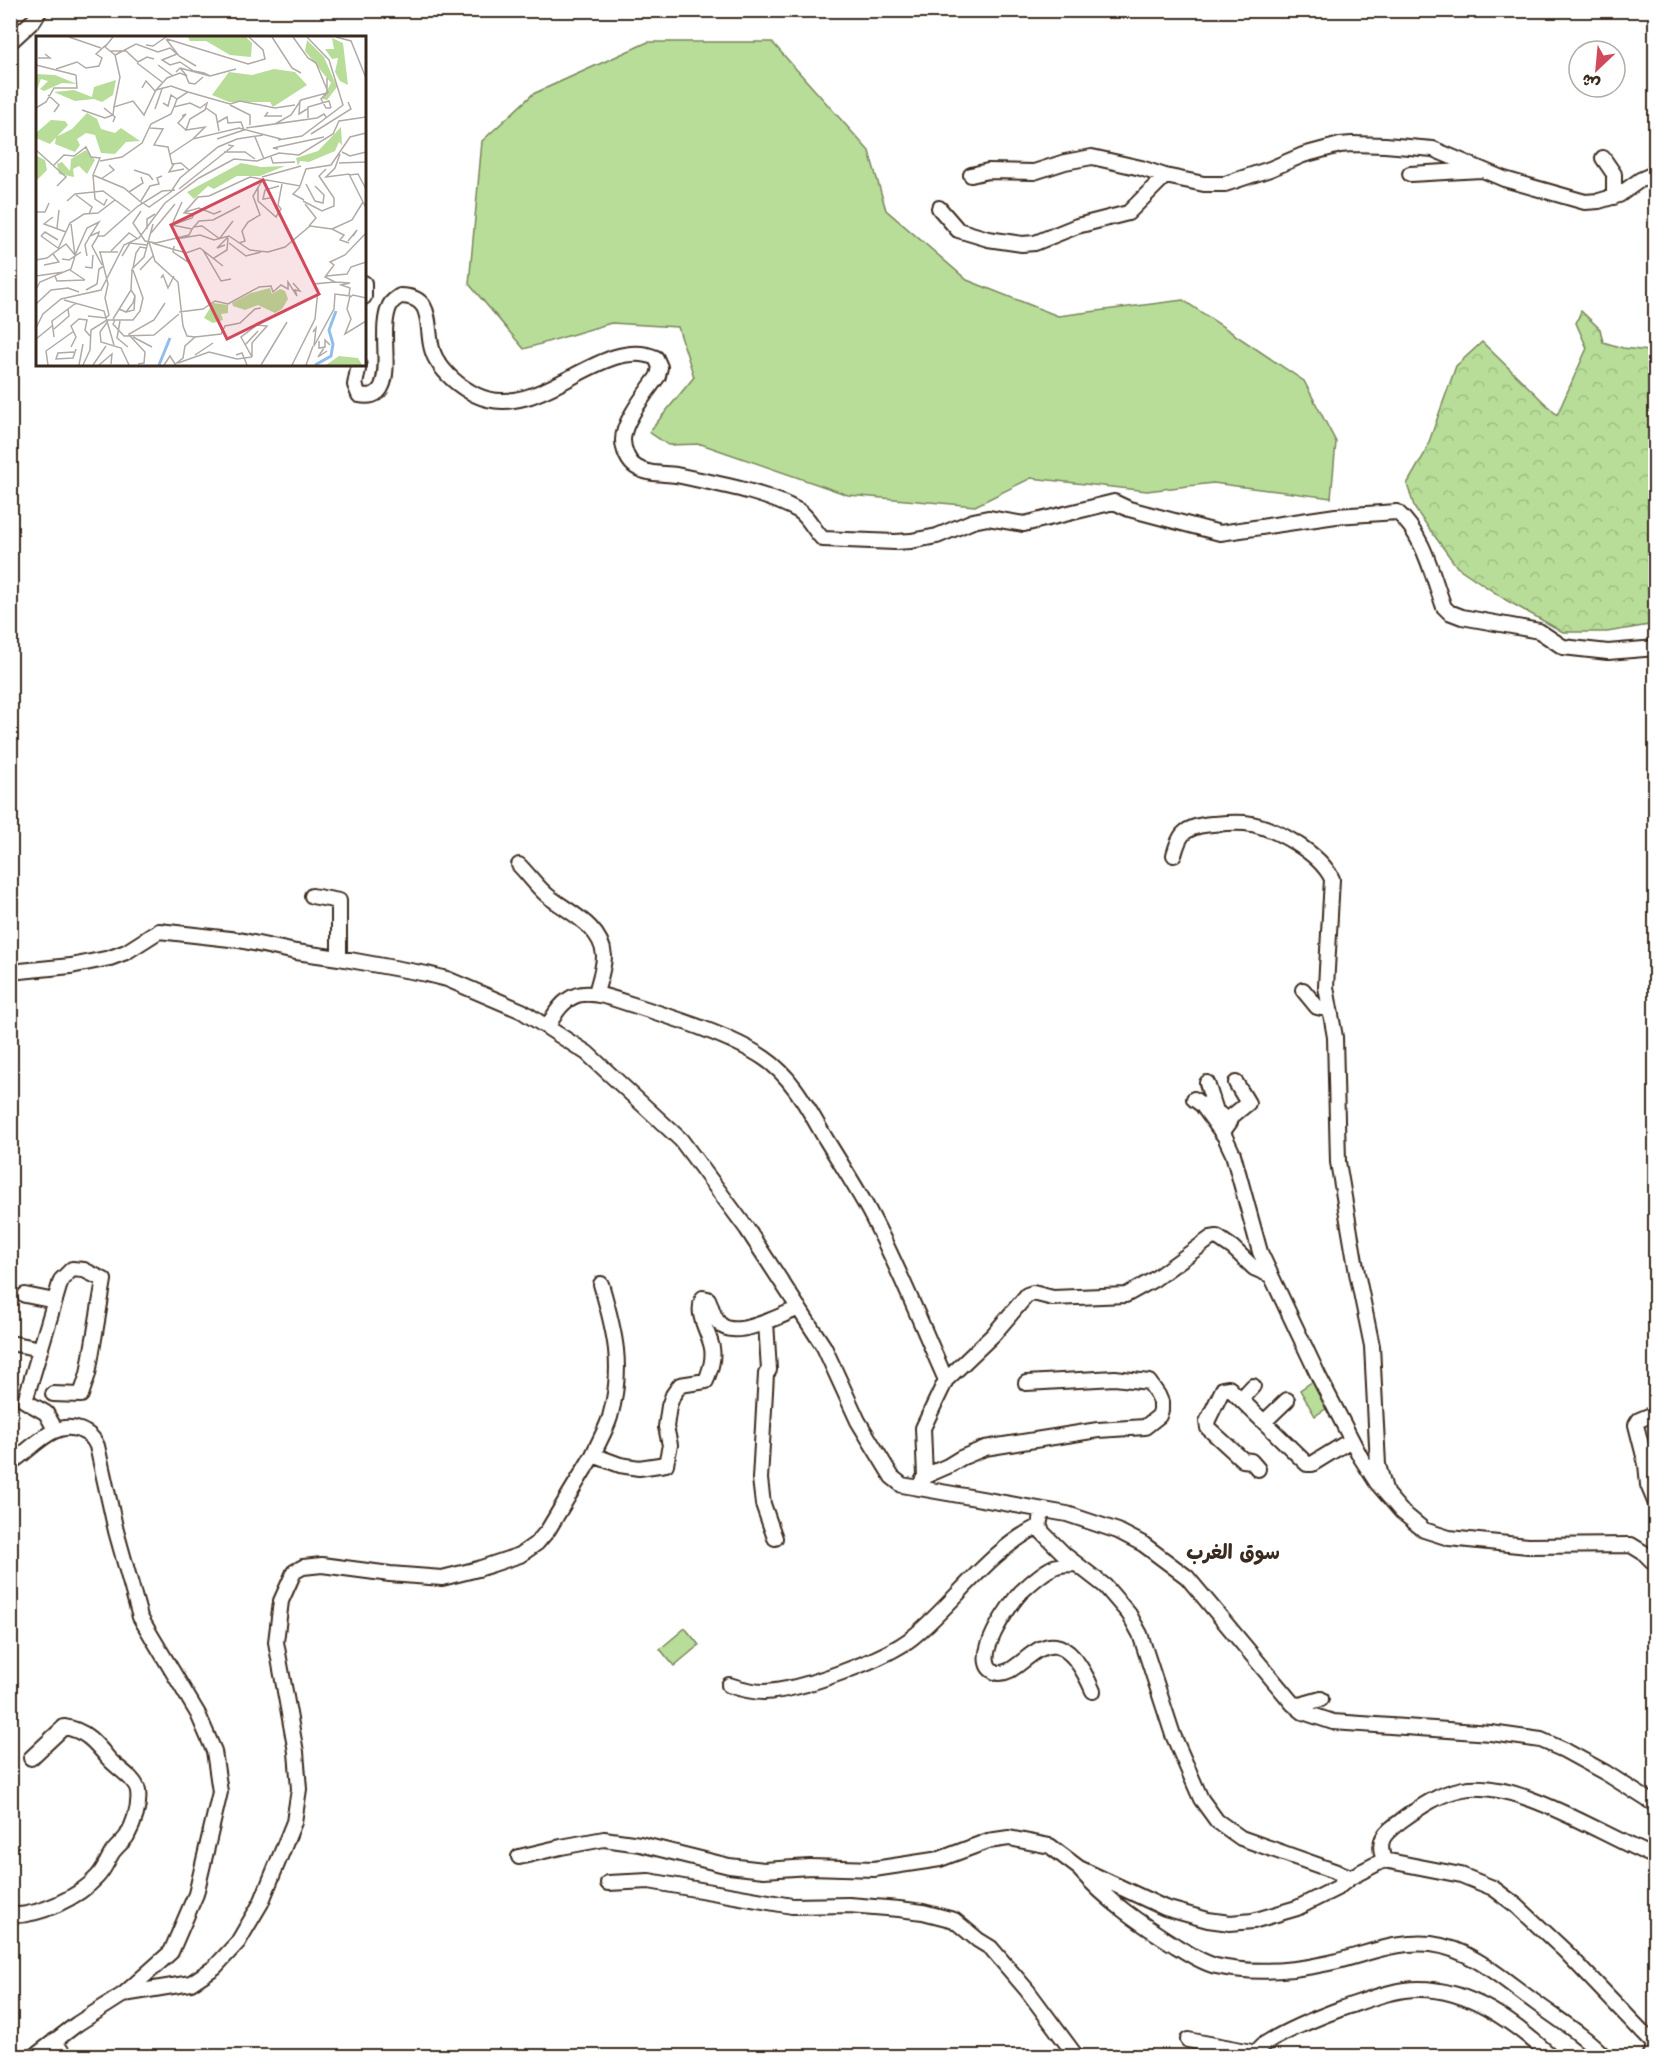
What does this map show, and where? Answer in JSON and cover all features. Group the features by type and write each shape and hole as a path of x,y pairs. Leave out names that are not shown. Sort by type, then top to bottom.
{"street":[{"path":"10,42 34,20 40,10"},
{"path":"972,176 988,171 1034,172 1057,164 1092,157 1204,184 1225,184 1303,155 1352,144 1433,149 1504,179 1577,201 1591,202 1614,197 1640,180 1656,173"},
{"path":"1603,158 1614,174 1614,197"},
{"path":"1410,174 1483,170"},
{"path":"939,208 958,231 988,239 1022,244 1035,243 1077,226 1128,213 1165,176"},
{"path":"359,366 355,385 359,395 367,397 375,394 382,387 385,375 384,344 390,306 400,296 413,297 420,301 425,309 435,358 457,383 482,398 508,401 520,399 560,384 590,367 622,356 645,353 656,358 660,367 658,376 627,424 623,438 624,450 635,467 648,472 674,475 758,494 777,501 802,513 822,539 911,541 937,536 973,521 988,518 1024,524 1114,502 1129,509 1220,533 1336,516 1398,512 1414,531 1444,607 1449,612 1462,617 1539,631 1563,647 1608,652 1656,648"},
{"path":"1174,855 1184,833 1194,827 1245,823 1279,833 1320,863 1332,879 1326,987 1335,1037 1338,1162 1372,1346 1378,1466 1386,1492"},
{"path":"519,865 547,895 580,919 598,938 604,956 596,993"},
{"path":"312,896 339,901 339,958"},
{"path":"10,972 71,966 110,958 126,952 159,931 239,940 418,972 447,980 505,1002 569,1040 595,1060 681,1140 747,1229 824,1347 858,1421 892,1477 902,1485 922,1482 1076,1517 1118,1531 1143,1544 1187,1577 1293,1704 1303,1712 1333,1722 1491,1733 1541,1740 1606,1773 1656,1805"},
{"path":"1303,990 1317,1007 1326,1010"},
{"path":"548,1027 557,1008 569,999 576,995 596,993 671,1017 732,1041 764,1058 786,1076 869,1211 903,1281 946,1380"},
{"path":"1207,1083 1216,1111 1226,1118 1231,1117"},
{"path":"1222,1133 1231,1117 1248,1102 1236,1083"},
{"path":"1194,1099 1202,1105 1222,1133 1233,1154 1260,1252 1296,1332 1352,1440 1366,1466 1415,1524 1435,1535 1505,1545 1631,1545 1644,1553 1656,1565"},
{"path":"922,1482 923,1428 946,1380 993,1335 1027,1295 1033,1293 1053,1298 1126,1294 1153,1280 1211,1238 1217,1237 1233,1248 1254,1268 1270,1275"},
{"path":"53,1394 81,1395 88,1374 104,1280 84,1270 72,1269 61,1280 25,1401 46,1413 55,1429"},
{"path":"124,1994 191,1983 215,1967 238,1942 261,1904 278,1864 294,1822 298,1789 296,1752 276,1642 281,1601 294,1572 303,1567 322,1565 442,1578 520,1555 537,1543 548,1530 593,1455 609,1419 618,1372 612,1322 601,1284"},
{"path":"39,1289 56,1298"},
{"path":"25,1295 56,1298"},
{"path":"593,1455 620,1465 639,1468 666,1464 670,1445 666,1427 673,1395 680,1385 705,1380 711,1368 712,1350 701,1314 700,1303 703,1298 708,1299 719,1323 728,1329 742,1329 766,1322 799,1308"},
{"path":"766,1322 769,1370 766,1374 760,1479 763,1504 775,1538"},
{"path":"10,1343 41,1349"},
{"path":"922,1482 961,1458 985,1448 1098,1430 1145,1427 1159,1416 1161,1410 1161,1402 1149,1382 1115,1378 1026,1383"},
{"path":"1241,1399 1253,1386"},
{"path":"1258,1469 1251,1461 1243,1460 1208,1428 1207,1422 1223,1389 1229,1388 1307,1464 1312,1464 1352,1440"},
{"path":"1264,1422 1287,1400"},
{"path":"1656,1413 1639,1420 1636,1425 1646,1464 1648,1485 1656,1504"},
{"path":"10,1463 55,1429 66,1427 77,1429 92,1436 97,1446 116,1531 140,1617 198,1714 214,1751 220,1784 219,1802 196,1894 176,1942 167,1956 124,1994 77,2024 35,2056"},
{"path":"1042,1510 1039,1526 1055,1546 1105,1586 1129,1614 1140,1634 1173,1735 1202,1799 1217,1821 1241,1838 1351,1877"},
{"path":"729,1685 747,1691 766,1692 813,1682 895,1648 912,1638 997,1554 1021,1535 1039,1526"},
{"path":"1077,1564 1053,1567 1021,1593 1005,1613 994,1633 986,1658 991,1670 996,1673 1004,1672 1013,1669 1043,1646 1054,1646 1066,1651 1077,1661 1085,1672 1092,1691"},
{"path":"1293,1704 1300,1705 1321,1699"},
{"path":"10,1915 21,1916 48,1908 78,1892 96,1878 126,1837 138,1806 139,1793 136,1785 109,1759 96,1742 82,1732 64,1727 31,1758"},
{"path":"1384,1860 1380,1849 1384,1834 1398,1823 1439,1797 1462,1789 1483,1788 1549,1805 1656,1857"},
{"path":"519,1857 604,1839 640,1844 729,1866 764,1870 810,1867 874,1869 940,1858 988,1841 1009,1838 1050,1846 1079,1868 1109,1899 1139,1921 1187,1953 1214,1966 1282,1970 1331,1963 1397,1946 1429,1944 1452,1949 1487,1967 1570,2027 1604,2056"},
{"path":"1079,1868 1165,1908 1197,1918 1230,1923 1253,1921 1297,1908 1337,1888 1351,1877 1384,1860 1461,1875 1493,1888 1517,1906 1565,1951 1653,2048"},
{"path":"608,1883 649,1881 792,1906 849,1905 899,1909 954,1920 991,1948 1027,1990 1076,2056"},
{"path":"1188,2040 1257,2055 1258,2050 1270,2040 1313,2019 1387,1994 1416,1989 1449,1994 1496,2012 1551,2056"},
{"path":"54,2042 65,2056"}],"green space":[{"path":"648,42 772,42 869,151 886,210 967,280 1058,316 1183,300 1304,381 1336,442 1331,498 1213,483 1147,491 1031,478 975,506 848,495 701,444 668,445 649,432 694,377 678,327 611,323 524,349 469,284 482,141 533,94"},
{"path":"1581,311 1600,329 1603,342 1655,354 1655,624 1607,632 1563,632 1506,600 1457,567 1415,509 1407,484 1425,453 1456,366 1482,342 1557,415 1587,348 1576,323"},
{"path":"1313,1381 1327,1408 1315,1416 1300,1390"},
{"path":"685,1628 699,1645 674,1666 660,1649"}],"district":[{"name":"سوق الغرب","path":"1233,1552"}]}
